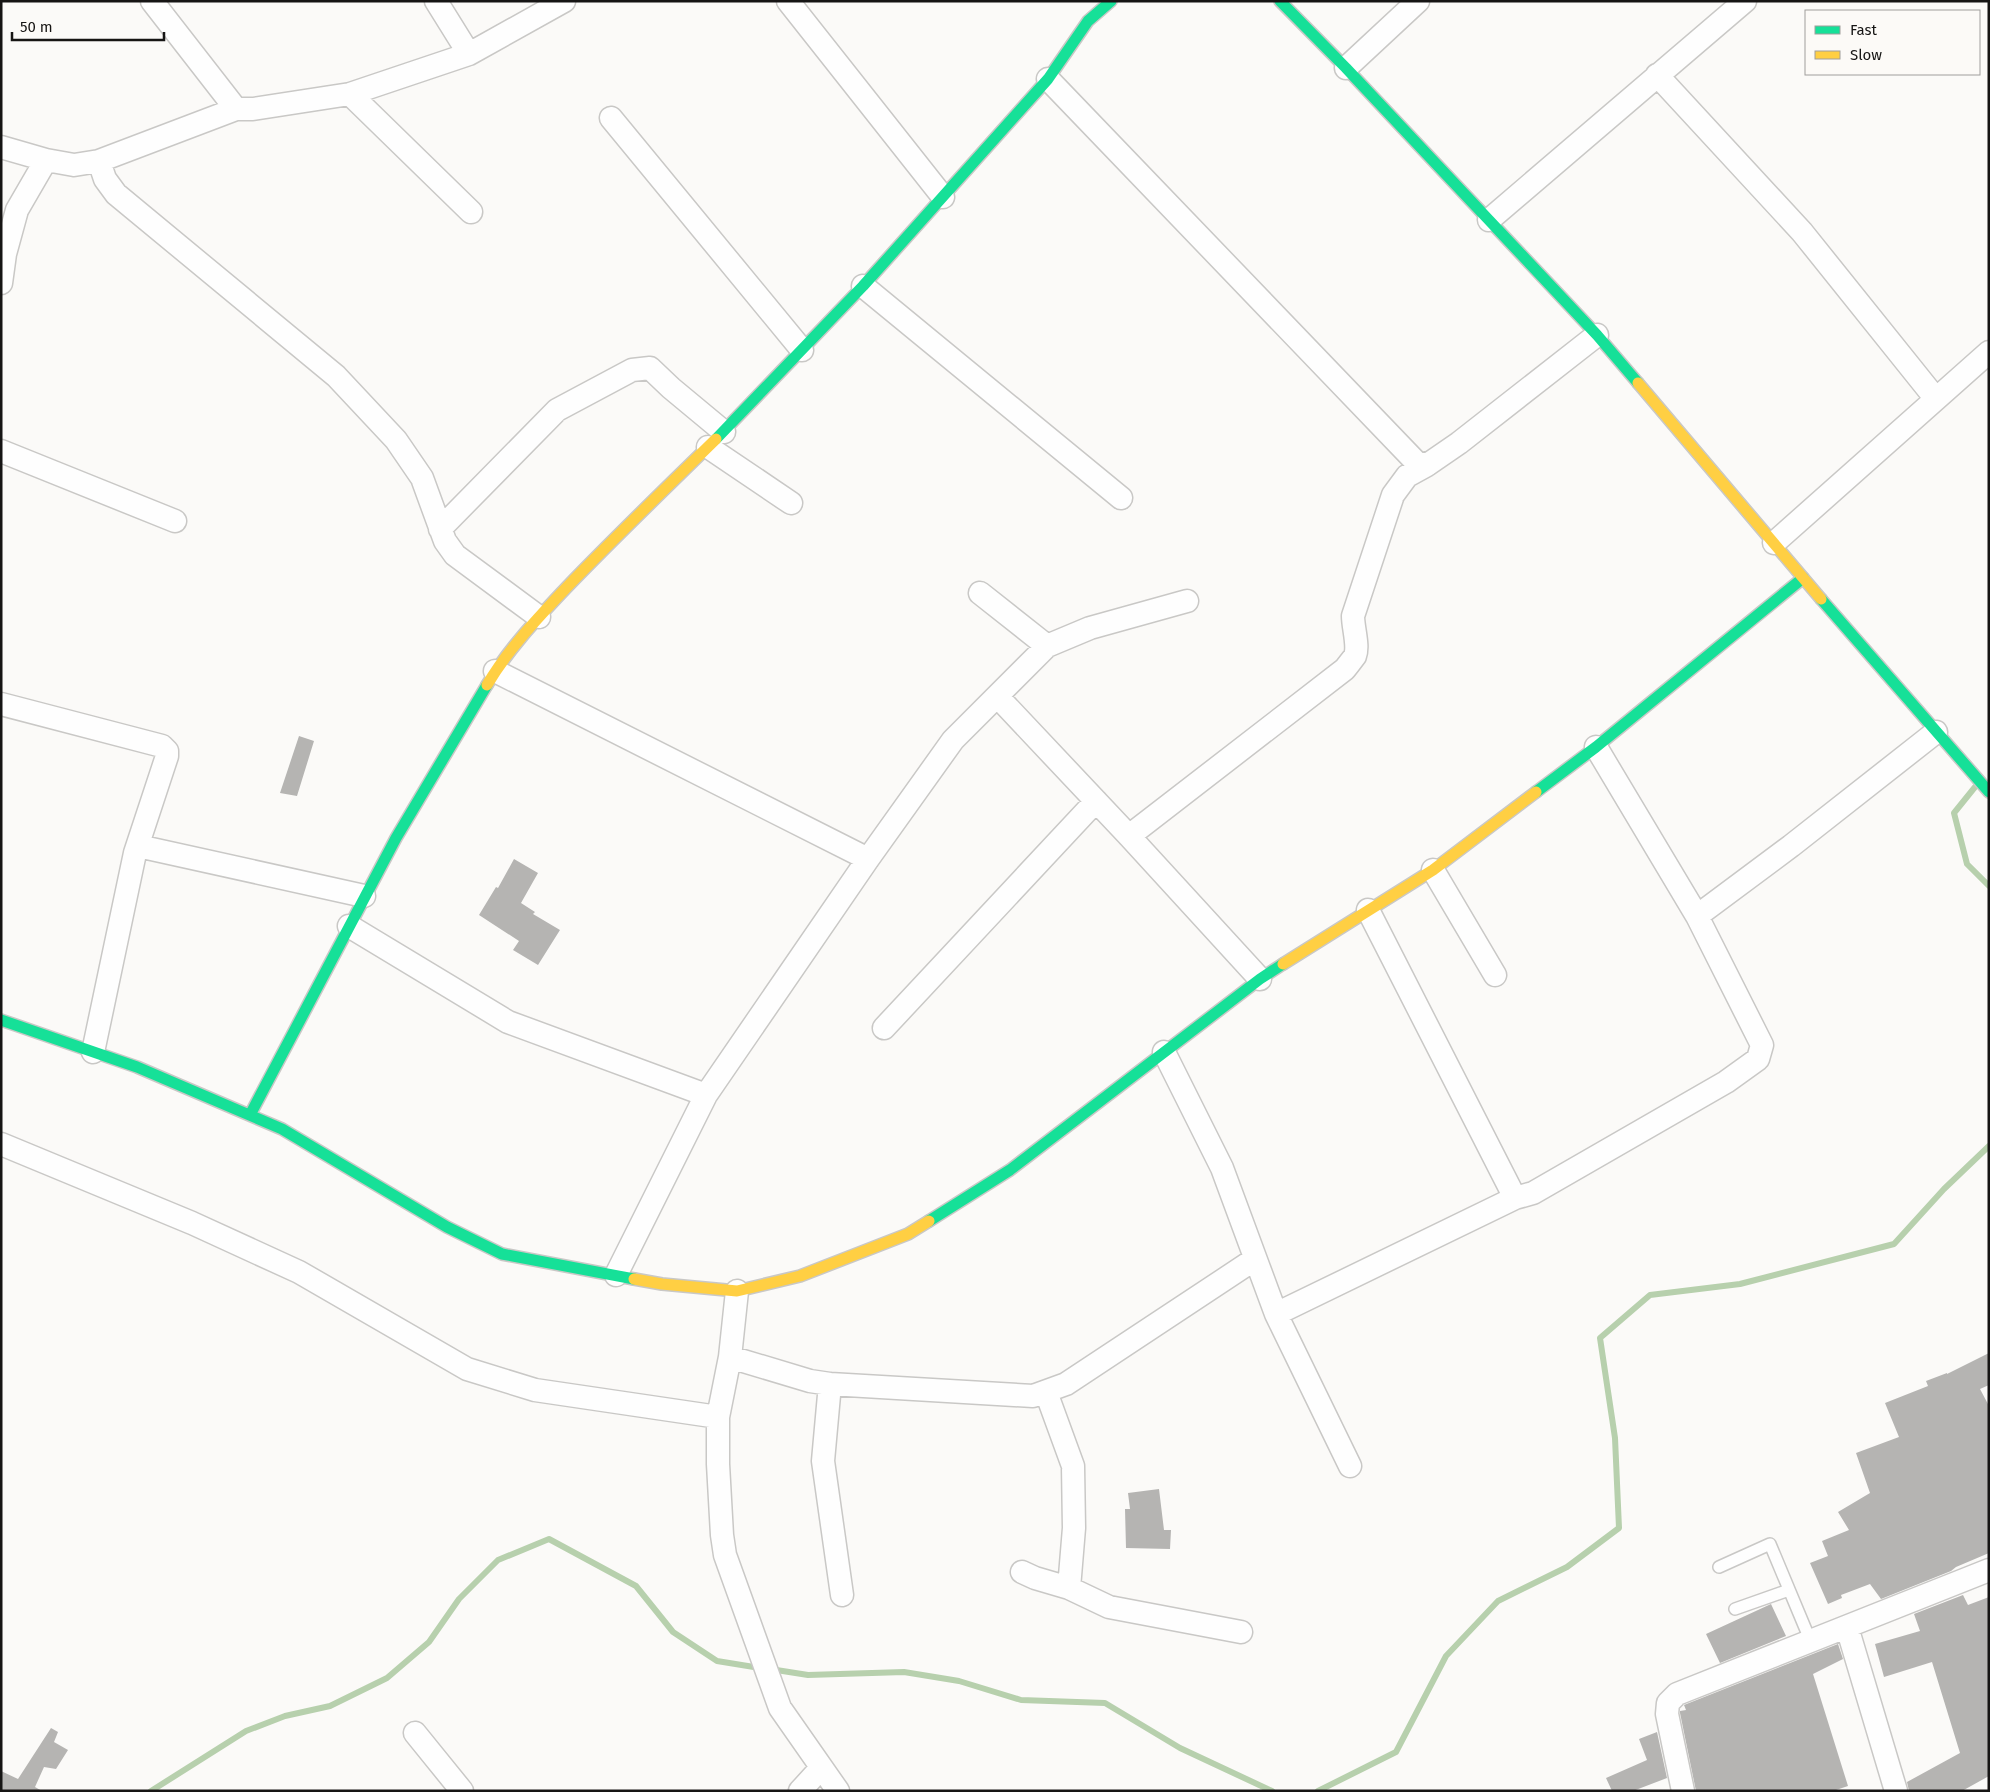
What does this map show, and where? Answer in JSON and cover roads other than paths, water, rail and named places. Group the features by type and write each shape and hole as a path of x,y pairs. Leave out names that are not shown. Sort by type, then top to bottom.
{"street":[{"path":"152,1 236,109"},
{"path":"436,1 469,54"},
{"path":"1,147 46,160 74,164 99,161 236,109 253,109 350,94 469,54 564,1"},
{"path":"788,1 943,197"},
{"path":"250,1115 396,838 495,671 539,617 612,540 716,440 863,286 1048,79 1088,21 1111,1"},
{"path":"1280,1 1346,68 1597,335 1803,578 1985,788"},
{"path":"1346,68 1418,1"},
{"path":"1489,220 1745,1"},
{"path":"1657,75 1802,232 1936,399"},
{"path":"1048,79 1416,462 1427,465"},
{"path":"350,94 471,212"},
{"path":"611,118 802,350"},
{"path":"1,283 5,254 17,210 46,160"},
{"path":"99,161 105,179 116,194 336,376 396,440 422,478 445,541 455,555 539,617"},
{"path":"863,286 1121,498"},
{"path":"1129,836 1345,669 1355,656 1357,644 1353,630 1354,616 1393,495 1407,476 1459,443 1597,335"},
{"path":"1774,543 1989,352"},
{"path":"440,529 557,410 632,370 650,368 671,388 716,440 791,503"},
{"path":"1,451 175,521"},
{"path":"1,1020 137,1067 282,1129 447,1228 502,1254 662,1284 737,1291 800,1276 908,1234 1010,1170 1260,979 1433,870 1596,747 1803,578"},
{"path":"980,593 1047,646"},
{"path":"616,1275 706,1095 868,859 953,740 1047,646 1090,628 1187,601"},
{"path":"495,671 868,859"},
{"path":"996,696 1129,836 1260,979"},
{"path":"1,704 162,746 167,751 168,756 138,846 93,1052"},
{"path":"1697,916 1791,846 1936,732"},
{"path":"1276,1314 1515,1198 1533,1193 1726,1082 1758,1059 1762,1045 1697,916 1596,747"},
{"path":"884,1028 1096,801"},
{"path":"138,846 364,896"},
{"path":"1433,870 1495,975"},
{"path":"1368,910 1515,1198"},
{"path":"349,926 508,1022 706,1095"},
{"path":"1164,1052 1222,1168 1276,1314 1350,1466"},
{"path":"1,1144 192,1223 300,1272 467,1369 535,1390 718,1417"},
{"path":"730,1357 810,1381 830,1384 1033,1396 1066,1384 1255,1258"},
{"path":"737,1291 730,1357 718,1417 719,1482 725,1554 780,1708 838,1791"},
{"path":"830,1384 823,1461 842,1595"},
{"path":"1046,1392 1072,1466 1074,1528 1069,1588"},
{"path":"1683,1791 1667,1714 1668,1703 1676,1694 1989,1570"},
{"path":"1022,1572 1069,1588 1109,1607 1241,1632"},
{"path":"1847,1627 1896,1791"},
{"path":"415,1733 462,1791"},
{"path":"800,1791 821,1768"}],"lane":[{"path":"1719,1567 1770,1544 1811,1642"},
{"path":"1735,1609 1790,1590"}],"waterway":[{"path":"1975,787 1954,813 1967,864 1989,886"},
{"path":"1318,1791 1396,1752 1446,1656 1498,1601 1567,1567 1619,1528 1615,1438 1600,1338 1650,1295 1740,1284 1894,1244 1944,1189 1989,1146"},
{"path":"151,1791 246,1731 285,1716 330,1706 387,1678 429,1642 459,1599 498,1560 549,1539 636,1586 673,1632 717,1661 760,1668"},
{"path":"770,1669 808,1675 904,1672 959,1681 1021,1700 1105,1703 1180,1748 1272,1791"}]}
